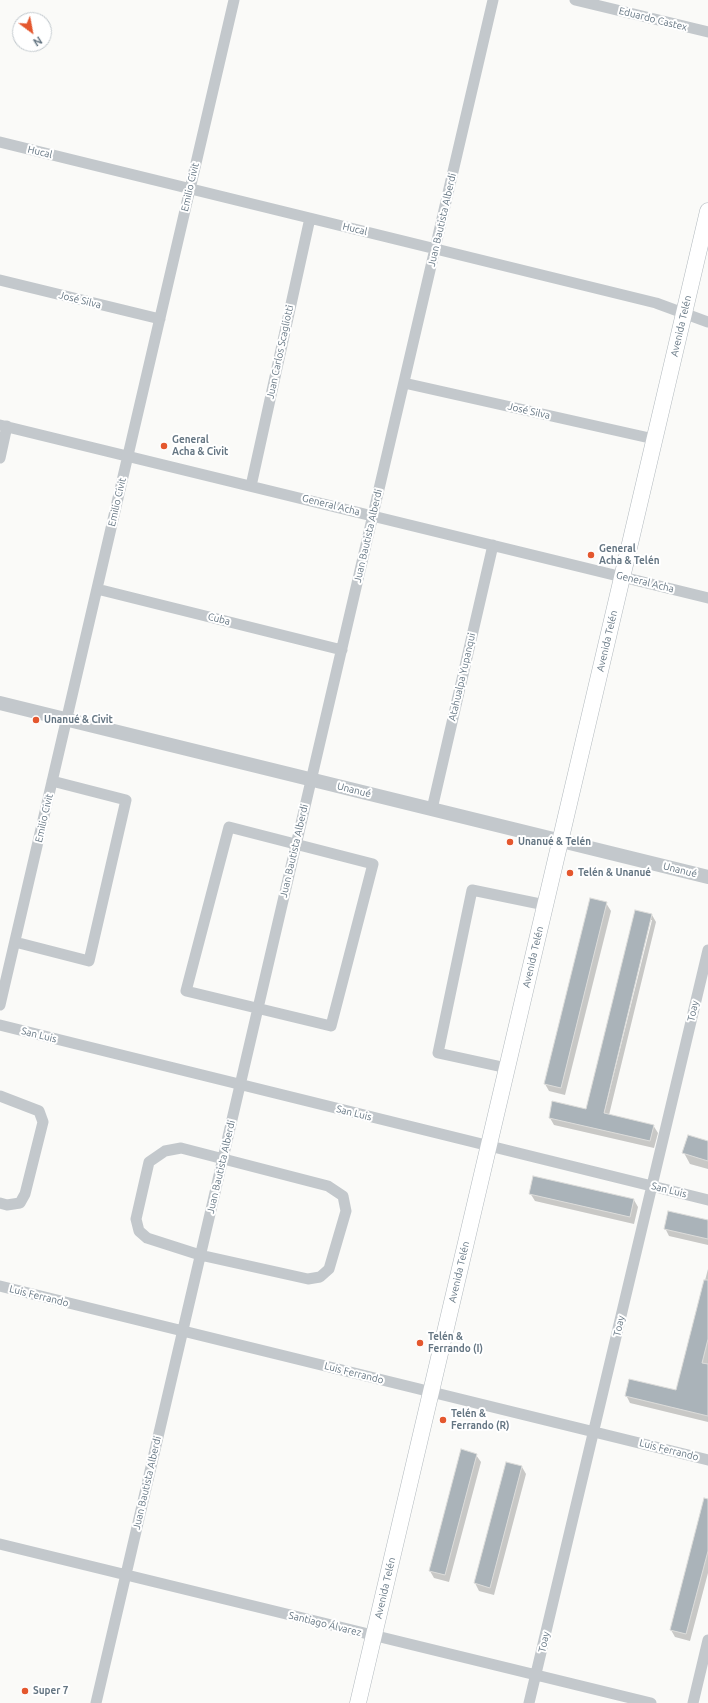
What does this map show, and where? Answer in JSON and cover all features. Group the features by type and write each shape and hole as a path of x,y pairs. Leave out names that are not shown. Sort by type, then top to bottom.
{"main road":[{"name":"Avenida Telén","path":"358,1703 708,211"}],"street":[{"name":"Emilio Civit","path":"0,1005 234,0"},
{"name":"Juan Bautista Alberdi","path":"96,1703 493,0"},
{"name":"Eduardo Castex","path":"575,0 708,32"},
{"name":"Hucal","path":"0,142 656,303 708,322"},
{"name":"Juan Carlos Scagliotti","path":"251,486 310,218"},
{"name":"José Silva","path":"0,280 160,319"},
{"name":"José Silva","path":"404,383 654,439"},
{"name":"General Acha","path":"4,426 708,598"},
{"path":"0,458 4,426"},
{"name":"Atahualpa Yupanqui","path":"432,809 493,545"},
{"name":"Cuba","path":"97,589 342,650"},
{"name":"Unanué","path":"0,703 708,877"},
{"path":"15,942 89,961 126,800 52,782"},
{"path":"229,827 373,864 331,1026 258,1009 186,991 229,827"},
{"path":"507,1068 438,1052 472,890 545,905"},
{"name":"Toay","path":"529,1703 708,950"},
{"name":"San Luis","path":"0,1025 708,1200"},
{"path":"0,1096 39,1111 43,1122 25,1194 20,1203 7,1205 0,1204"},
{"path":"180,1148 328,1186 343,1196 346,1211 329,1269 320,1277 308,1279 200,1255 147,1238 139,1231 136,1219 149,1162 165,1152 180,1148"},
{"name":"Luis Ferrando","path":"0,1286 708,1460"},
{"name":"Santiago Álvarez","path":"0,1544 651,1703"},
{"path":"693,1703 708,1640"}],"building":[{"path":"590,898 607,902 561,1088 544,1084"},
{"path":"635,910 652,914 604,1113 654,1125 650,1141 549,1118 552,1101 586,1109"},
{"path":"688,1135 708,1141 708,1161 682,1153"},
{"path":"533,1176 634,1199 630,1217 529,1194"},
{"path":"668,1211 708,1220 708,1239 664,1229"},
{"path":"704,1280 708,1280 708,1339 702,1363 708,1364 708,1416 625,1396 629,1379 676,1390"},
{"path":"461,1449 477,1454 445,1575 429,1571"},
{"path":"506,1462 522,1466 490,1588 474,1583"},
{"path":"704,1498 708,1499 708,1551 686,1634 670,1630"}],"place":[{"name":"General Acha & Civit","path":"164,446"},
{"name":"General Acha & Telén","path":"591,555"},
{"name":"Unanué & Civit","path":"36,720"},
{"name":"Unanué & Telén","path":"510,842"},
{"name":"Telén & Unanué","path":"570,873"},
{"name":"Telén & Ferrando (I)","path":"420,1343"},
{"name":"Telén & Ferrando (R)","path":"443,1420"},
{"name":"Super 7","path":"25,1691"}]}
